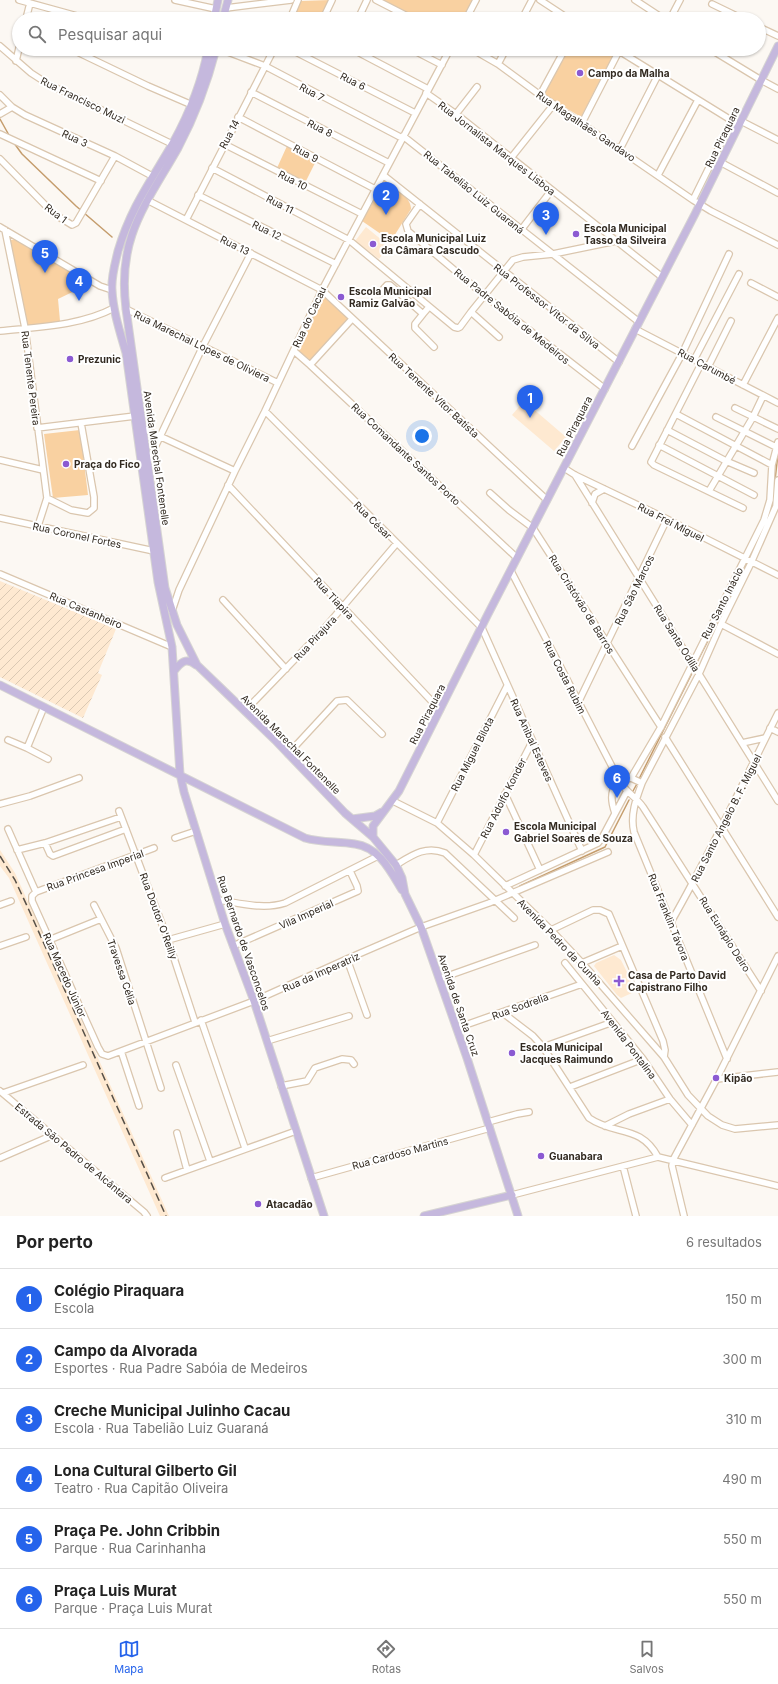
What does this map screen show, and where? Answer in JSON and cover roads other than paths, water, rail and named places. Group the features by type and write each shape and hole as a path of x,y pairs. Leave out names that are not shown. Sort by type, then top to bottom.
{"main road":[{"path":"216,10 218,0"},
{"path":"225,12 228,0"},
{"name":"Rua Piraquara","path":"375,838 373,826 393,801 662,277 696,202 720,162 778,46"},
{"name":"Avenida Marechal Fontenelle","path":"174,671 172,647 158,582 126,353 114,308 112,290 114,266 125,228 152,176 172,144 192,104 206,56"},
{"name":"Avenida Marechal Fontenelle","path":"214,56 209,77 196,111 178,147 147,200 131,235 124,269 126,309 165,588 185,644 197,665 352,818"},
{"path":"112,290 121,285 124,269"},
{"path":"172,647 179,650 184,647 185,644"},
{"path":"174,671 180,663 185,660 197,665"},
{"name":"Rua Bernardo de Vasconcelos","path":"174,671 180,774 184,792 225,924 254,1001 324,1216"},
{"path":"0,685 305,838 321,842 354,843 376,853 391,872 405,894"},
{"path":"184,792 188,785 196,782"},
{"path":"352,818 375,816 384,811"},
{"name":"Avenida de Santa Cruz","path":"352,818 375,838 396,865 402,878 405,894 421,927 457,1028 518,1216"},
{"path":"424,1216 512,1195"}],"street":[{"path":"19,0 63,12"},
{"path":"175,0 216,10"},
{"path":"226,8 291,0"},
{"path":"293,12 298,0"},
{"path":"327,12 332,0"},
{"path":"361,12 367,0"},
{"path":"376,0 399,12"},
{"path":"470,12 476,0"},
{"path":"526,12 532,0"},
{"path":"540,0 558,12"},
{"path":"636,0 654,12"},
{"path":"674,12 680,0"},
{"path":"28,12 30,3"},
{"path":"712,4 729,12"},
{"path":"766,30 778,36"},
{"name":"Rua Francisco Muzi","path":"0,46 31,74 48,84 172,144"},
{"path":"16,61 17,56"},
{"path":"86,56 148,86 192,104"},
{"name":"Rua 7","path":"239,56 265,66 403,137"},
{"name":"Rua 14","path":"186,220 270,56"},
{"name":"Rua 6","path":"304,56 415,113"},
{"name":"Rua Jornalista Marques Lisboa","path":"364,56 427,91 551,191 662,277"},
{"path":"425,56 442,65"},
{"name":"Rua do Cacau","path":"172,611 179,590 228,485 294,351 322,290 446,56"},
{"name":"Rua Magalhães Gandavo","path":"484,56 498,64 540,95 696,202 778,245"},
{"path":"498,64 502,56"},
{"path":"540,95 561,56"},
{"path":"582,123 614,56"},
{"path":"627,56 732,121 740,123 778,140"},
{"path":"722,56 778,89"},
{"path":"620,149 658,75"},
{"path":"456,114 477,87"},
{"name":"Rua 8","path":"251,92 389,164"},
{"name":"Rua 3","path":"0,95 12,107 25,115 115,156 152,176"},
{"path":"658,175 698,100"},
{"path":"511,158 554,104"},
{"path":"0,114 12,107"},
{"name":"Rua 9","path":"238,118 375,189"},
{"path":"696,202 732,121"},
{"path":"0,134 101,181"},
{"name":"Rua Tabelião Luiz Guaraná","path":"403,137 553,254 637,326"},
{"name":"Rua 10","path":"224,144 362,214"},
{"name":"Rua 1","path":"0,160 45,206 59,218 74,224 115,156"},
{"path":"720,162 778,194"},
{"name":"Rua 11","path":"212,168 348,240 456,328 460,327 471,312"},
{"name":"Rua Professor Vitor da Silva","path":"382,175 619,362"},
{"path":"521,230 551,191"},
{"name":"Rua 12","path":"198,195 336,264"},
{"name":"Rua 13","path":"147,200 322,290"},
{"name":"Rua Padre Sabóia de Medeiros","path":"420,204 407,222 406,226 408,231 484,295 605,389"},
{"path":"2,229 100,286 112,290"},
{"name":"Rua Tenente Pereira","path":"2,229 25,328 43,470 46,498 38,526"},
{"path":"499,337 471,312 509,264 517,258 553,254 616,241"},
{"path":"147,465 159,436 203,346 251,253"},
{"path":"632,446 682,354 728,254"},
{"path":"694,360 738,274"},
{"path":"751,283 778,297"},
{"path":"380,293 387,285 390,285 423,314"},
{"name":"Rua Tenente Vítor Batista","path":"322,290 547,500"},
{"path":"429,306 415,324 415,328 434,347"},
{"path":"0,331 81,320 100,315 114,308"},
{"name":"Rua Marechal Lopes de Oliviera","path":"126,309 278,383"},
{"path":"743,386 778,318"},
{"path":"310,364 352,319"},
{"path":"708,367 731,321"},
{"name":"Rua Carumbé","path":"637,326 682,354 778,403"},
{"name":"Rua Comandante Santos Porto","path":"294,351 310,364 517,558"},
{"path":"701,364 650,462 743,508"},
{"path":"709,491 753,417 763,396"},
{"path":"735,408 778,429"},
{"name":"Rua César","path":"265,411 482,628"},
{"path":"676,414 772,465"},
{"path":"37,428 135,416"},
{"path":"716,417 744,432 777,445"},
{"path":"46,498 79,512 88,513 93,511 94,497 81,423"},
{"path":"142,428 235,471"},
{"path":"667,430 726,461 754,473"},
{"path":"659,445 754,495"},
{"name":"Rua Santo Inácio","path":"632,778 721,624 768,509 772,465 777,445"},
{"path":"0,460 43,470"},
{"name":"Rua Frei Miguel","path":"564,468 574,475 667,519 778,576"},
{"name":"Rua Santa Odília","path":"574,475 778,801"},
{"name":"Rua Santo Inácio","path":"631,795 665,737 695,668 777,504 778,480"},
{"name":"Rua Tiapira","path":"228,485 440,710"},
{"path":"592,503 595,494 604,489"},
{"name":"Rua Cristóvão de Barros","path":"490,493 533,528 661,727"},
{"name":"Rua Sāo Marcos","path":"578,703 667,519"},
{"name":"Rua Coronel Fortes","path":"1,520 38,526 154,551"},
{"name":"Rua Pirajura","path":"245,711 343,607 397,543"},
{"name":"Rua Costa Rubim","path":"511,571 620,782 631,795"},
{"name":"Rua Castanheiro","path":"0,574 172,647"},
{"path":"165,588 172,591 179,590"},
{"path":"223,600 286,668"},
{"path":"721,624 778,654"},
{"name":"Rua Anibal Esteves","path":"482,628 582,851"},
{"name":"Rua Miguel Bilota","path":"437,823 507,686"},
{"path":"288,754 337,701 340,700 347,700 382,734"},
{"path":"26,748 44,707"},
{"name":"Rua Santo Angelo B. F. Miguel","path":"671,922 693,884 720,827 754,764 778,713"},
{"path":"770,728 778,732"},
{"path":"665,737 720,827 778,917"},
{"path":"742,743 766,738"},
{"path":"8,740 48,759"},
{"name":"Rua Adolfo Konder","path":"474,855 532,742"},
{"path":"0,804 36,794 80,778"},
{"path":"615,813 611,799 611,793 615,786 620,782 632,778 640,782"},
{"path":"505,794 540,870"},
{"path":"505,886 598,844 615,813 631,795"},
{"name":"Rua Franklin Távora","path":"631,795 634,832 727,1059"},
{"name":"Rua Eunápio Deiro","path":"631,795 693,884 761,990"},
{"name":"Avenida Pedro da Cunha","path":"393,801 437,823 474,855 511,894 551,930 582,963 664,1057 700,1111 714,1121 729,1128 735,1129 778,1124"},
{"name":"Rua Doutor O'Reilly","path":"45,843 120,814 137,855 245,1148"},
{"path":"8,829 36,892"},
{"path":"17,850 45,843 50,854 53,856 126,829"},
{"path":"174,838 196,831"},
{"name":"Rua Princesa Imperial","path":"36,892 154,848"},
{"path":"396,865 423,850 437,850 445,854 497,900 514,918"},
{"name":"Rua da Imperatriz","path":"107,1056 254,1001 421,927 497,900 608,852"},
{"path":"218,900 267,907 285,904 350,871 376,853"},
{"name":"Vila Imperial","path":"233,946 358,891 358,886 350,871"},
{"name":"Rua Macedo Júnior","path":"36,892 32,896 32,901 98,1047 102,1054 107,1056"},
{"path":"0,905 11,901"},
{"name":"Travessa Célia","path":"94,904 116,948 146,1041"},
{"path":"551,930 594,910 605,911 609,914 663,1041 665,1050 664,1057"},
{"path":"49,940 101,919"},
{"path":"168,940 225,924"},
{"path":"0,946 26,937"},
{"path":"440,979 535,945"},
{"path":"582,963 622,946"},
{"path":"684,1216 672,1166 673,1160 717,1079 778,956"},
{"path":"347,959 367,1015"},
{"name":"Avenida Pontalina","path":"565,963 643,1059 670,1099 692,1125"},
{"name":"Rua Sodrelia","path":"457,1028 504,1013 582,984"},
{"path":"504,1013 543,1048 589,1118 597,1123 644,1139 652,1147 658,1157"},
{"path":"267,1041 349,1016"},
{"path":"543,1048 613,1022"},
{"path":"146,1041 161,1088"},
{"path":"121,1051 139,1106"},
{"path":"281,1086 307,1081 310,1079 315,1068 342,1059 351,1060 354,1064"},
{"path":"570,1087 643,1059"},
{"path":"1,1092 83,1065"},
{"path":"176,1065 210,1161"},
{"path":"717,1079 778,1072"},
{"name":"Estrada São Pedro de Alcântara","path":"1,1092 144,1212 146,1216"},
{"path":"605,1126 629,1114 670,1099"},
{"name":"Rua Cardoso Martins","path":"311,1178 489,1125 517,1114 528,1112"},
{"path":"165,1178 245,1148 296,1131"},
{"path":"177,1133 187,1170"},
{"path":"0,1158 53,1135"},
{"path":"512,1195 658,1157 778,1186"},
{"path":"623,1166 636,1216"}],"waterway":[{"path":"0,119 10,137"},
{"path":"14,143 22,154 76,206 112,237"},
{"path":"775,480 778,454"},
{"path":"766,521 773,505 774,496"},
{"path":"750,557 764,526"},
{"path":"695,666 747,564"},
{"path":"639,779 694,669"},
{"path":"633,791 638,782"},
{"path":"520,886 605,847 629,800"}],"railway":[{"path":"0,856 15,880 28,908 166,1216"}],"place":[{"name":"Campo da Malha","path":"580,73"},
{"name":"Campo da Alvorada","path":"386,215"},
{"name":"Escola Municipal Tasso da Silveira","path":"576,234"},
{"name":"Creche Municipal Julinho Cacau","path":"546,235"},
{"name":"Escola Municipal Luiz da Câmara Cascudo","path":"373,244"},
{"name":"Praça Pe. John Cribbin","path":"45,273"},
{"name":"Escola Municipal Ramiz Galvão","path":"341,297"},
{"name":"Lona Cultural Gilberto Gil","path":"79,301"},
{"name":"Prezunic","path":"70,359"},
{"name":"Colégio Piraquara","path":"530,418"},
{"name":"Praça do Fico","path":"66,464"},
{"name":"Praça Luis Murat","path":"617,798"},
{"name":"Escola Municipal Gabriel Soares de Souza","path":"506,832"},
{"name":"Casa de Parto David Capistrano Filho","path":"619,981"},
{"name":"Escola Municipal Jacques Raimundo","path":"512,1053"},
{"name":"Kipão","path":"716,1078"},
{"name":"Guanabara","path":"541,1156"},
{"name":"Atacadão","path":"258,1204"}]}
